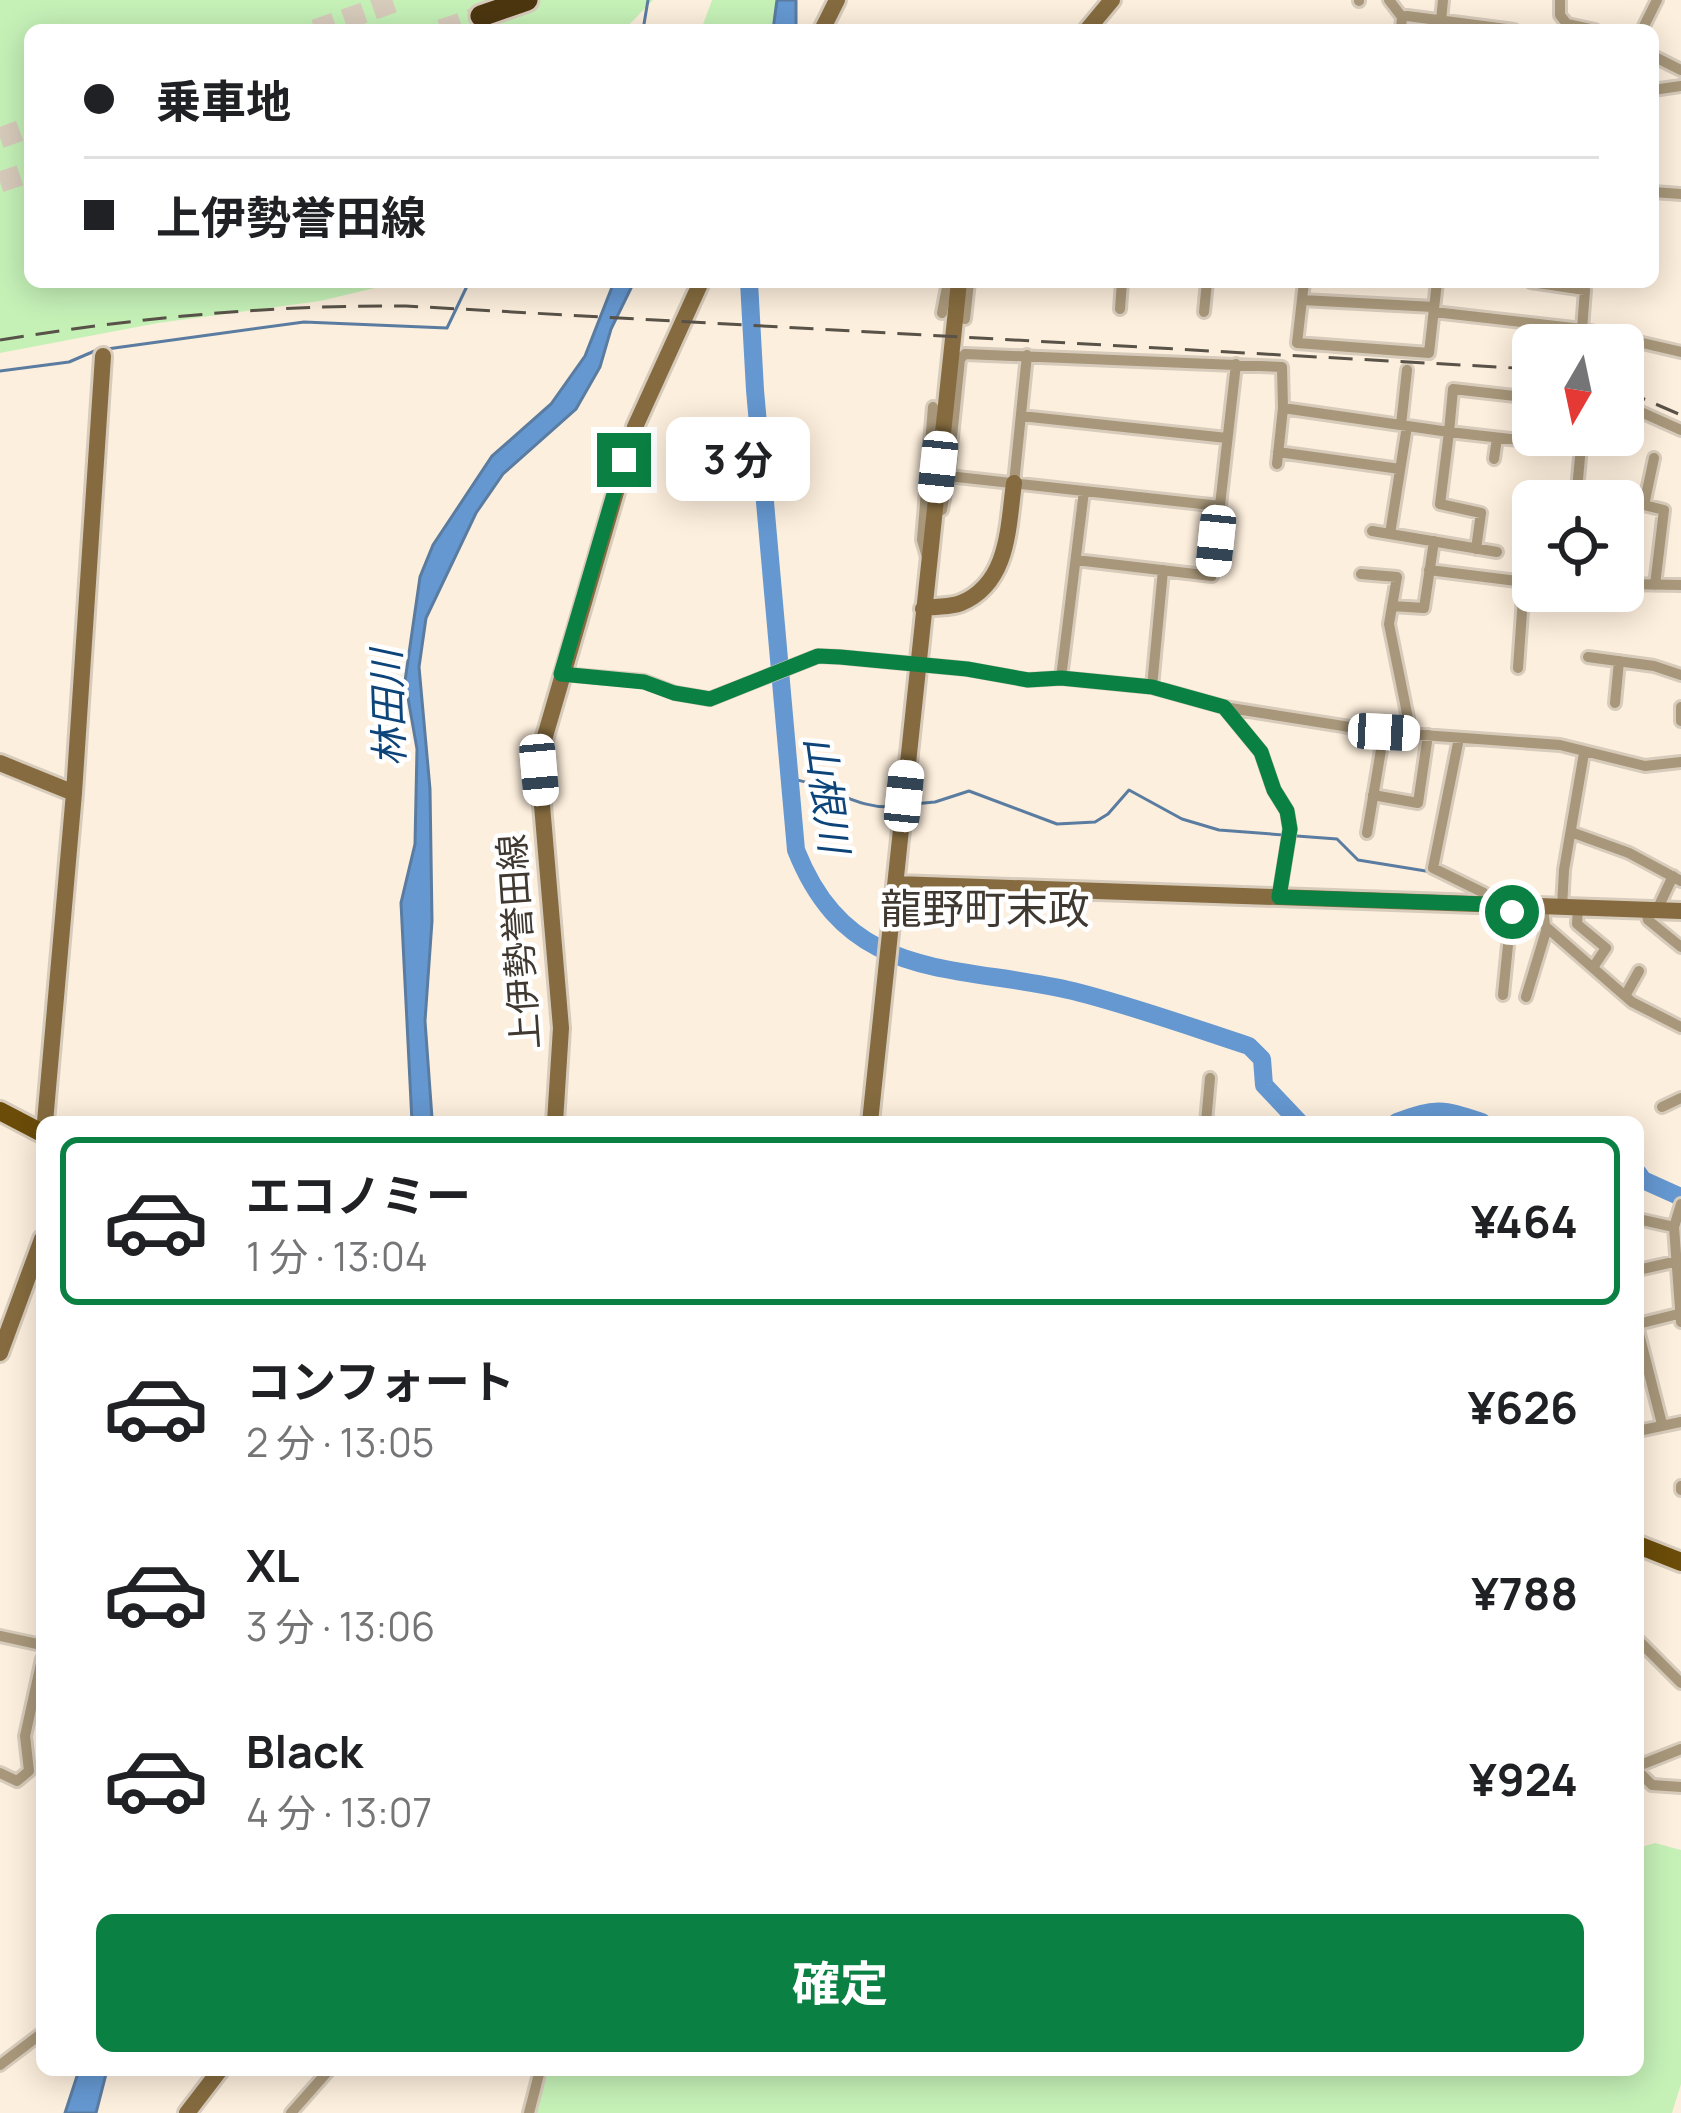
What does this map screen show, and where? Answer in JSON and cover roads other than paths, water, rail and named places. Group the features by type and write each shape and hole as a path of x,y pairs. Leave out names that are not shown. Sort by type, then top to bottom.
{"highway":[{"path":"481,16 527,0"}],"main road":[{"path":"0,1111 36,1130"},
{"path":"1644,1547 1681,1562"}],"street":[{"path":"1093,24 1112,0"},
{"path":"1389,0 1402,23 1465,24"},
{"path":"1441,21 1443,0"},
{"name":"上伊勢誉田線","path":"556,1116 561,1028 539,770 561,674 634,427 697,288"},
{"path":"942,313 947,288"},
{"path":"871,1116 958,288"},
{"path":"965,319 968,288"},
{"path":"1120,309 1122,288"},
{"path":"1204,312 1206,288"},
{"path":"1303,288 1298,343 1429,352 1436,288"},
{"path":"1572,288 1585,290 1582,324"},
{"path":"1302,300 1434,309 1545,324"},
{"path":"1644,343 1681,352"},
{"path":"928,560 948,476 964,354 1282,367 1277,458 1400,469"},
{"path":"923,609 960,603 989,582 1001,564 1027,355"},
{"path":"46,1116 74,794 103,356"},
{"path":"1076,560 1212,576 1235,364"},
{"path":"1390,534 1407,370"},
{"path":"1476,548 1481,513 1440,504 1453,389 1512,396"},
{"path":"928,560 922,540 933,407"},
{"path":"1283,408 1512,439"},
{"path":"1644,413 1681,430"},
{"path":"1021,416 1227,438"},
{"path":"1494,459 1497,438"},
{"path":"1654,458 1644,505 1664,510 1655,585"},
{"path":"948,476 1220,506"},
{"path":"1061,678 1084,491"},
{"path":"1372,531 1497,552"},
{"path":"1392,606 1424,608 1434,541"},
{"path":"1152,687 1163,570"},
{"path":"1430,570 1512,581"},
{"path":"1361,574 1397,577 1391,639 1411,733"},
{"path":"1644,585 1681,585"},
{"path":"1518,668 1525,612"},
{"path":"561,674 644,682 710,699 818,656 967,669 1028,680 1061,678 1152,687 1224,707 1384,732 1560,745 1645,766 1681,762"},
{"path":"1588,657 1681,675"},
{"path":"1615,703 1619,662"},
{"path":"1224,707 1261,752 1287,811 1289,835 1279,897"},
{"path":"1681,707 1681,722"},
{"path":"1367,832 1384,732"},
{"path":"1373,795 1418,802 1428,735"},
{"path":"1459,738 1433,868 1484,893 1485,905"},
{"path":"1526,998 1547,928 1561,907 1584,753"},
{"path":"0,763 74,794"},
{"path":"1571,832 1629,853 1677,878 1648,920 1681,947"},
{"path":"896,884 1681,910"},
{"path":"1503,995 1512,905"},
{"path":"1561,907 1606,948 1594,966"},
{"path":"1547,928 1625,996 1681,1027"},
{"path":"1625,996 1639,971"},
{"path":"1207,1116 1210,1078"},
{"path":"1662,1107 1681,1097"},
{"path":"1644,1326 1679,1318 1674,1227 1681,1204"},
{"path":"1644,1221 1674,1227"},
{"path":"0,1353 4,1330 36,1256"},
{"path":"1644,1269 1678,1261"},
{"path":"22,1294 36,1286"},
{"path":"1644,1351 1662,1424"},
{"path":"1644,1429 1681,1421"},
{"path":"0,1636 36,1644"},
{"path":"1644,1646 1681,1683"},
{"path":"0,1773 17,1781 29,1771 25,1736 36,1686"},
{"path":"1644,1761 1681,1749"},
{"path":"1644,1775 1652,1785 1681,1787"},
{"path":"0,2065 36,2038"},
{"path":"187,2113 215,2076"},
{"path":"310,2113 294,2109 324,2076"},
{"path":"529,2113 538,2076"}],"water":[{"path":"777,0 796,0 796,24 774,24"},
{"path":"612,288 631,288 611,329 600,367 576,409 503,474 476,513 426,618 419,667 430,789 432,921 425,1021 432,1116 412,1116 401,903 415,844 417,749 405,681 420,577 433,545 492,456 551,404 585,356"},
{"path":"77,2076 105,2076 96,2113 65,2113"}],"waterway":[{"path":"644,24 648,0"},
{"path":"107,349 304,322 447,328 466,288"},
{"name":"山根川","path":"749,288 796,850 818,893 845,925 876,946 910,960 1073,991 1249,1046 1262,1059 1264,1085 1293,1116"},
{"path":"0,371 69,362 97,350"},
{"path":"790,779 869,805 897,806"},
{"path":"913,804 969,791 1057,824 1095,822 1129,790 1182,819 1219,830 1337,839 1358,860 1432,872"},
{"path":"1518,917 1540,929"},
{"name":"山根川","path":"1416,1116 1440,1112 1463,1116"},
{"name":"山根川","path":"1644,1180 1681,1197"}],"tunnel":[{"path":"332,24 400,0"},
{"path":"458,24 481,16"},
{"path":"0,138 24,129"},
{"path":"0,182 24,174"}],"railway":[{"path":"0,340 202,314 406,306 1512,368"},
{"path":"1644,399 1681,415"}],"district":[{"name":"龍野町末政","path":"985,908"}],"water label":[{"name":"林田川","path":"387,708"}]}
